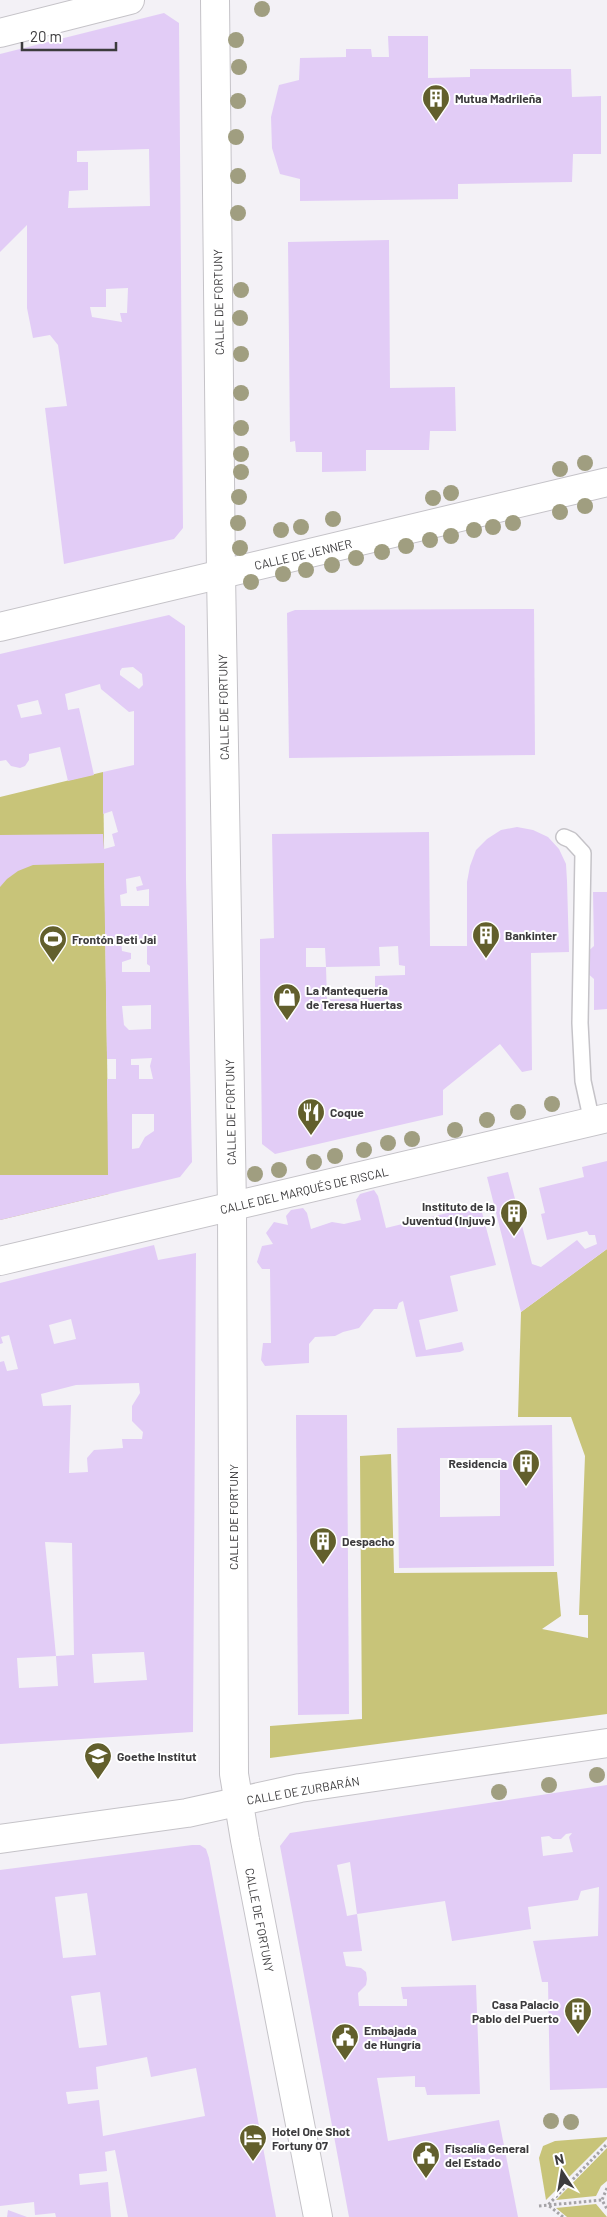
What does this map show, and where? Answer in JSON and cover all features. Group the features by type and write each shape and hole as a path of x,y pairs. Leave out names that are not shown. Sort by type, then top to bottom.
{"street":[{"path":"0,33 130,0"},
{"name":"CALLE DE FORTUNY","path":"215,0 221,574 232,1207 234,1774 318,2217"},
{"name":"CALLE DE JENNER","path":"0,627 607,482"},
{"name":"CALLE DEL MARQUÉS DE RISCAL","path":"0,1261 599,1120"},
{"name":"CALLE DE ZURBARÁN","path":"0,1839 187,1813 300,1788 607,1743"}],"lane":[{"path":"564,837 571,840 583,853 580,1023 584,1080 599,1120"}],"path":[{"path":"548,2205 607,2144"},
{"path":"602,2200 607,2188"},
{"path":"539,2206 602,2200"},
{"path":"602,2200 607,2209"},
{"path":"548,2205 563,2217"}],"shaded area":[{"name":"Frontón Beti Jai","path":"103,772 109,1194 0,1220 0,797"},
{"path":"607,1249 607,1714 270,1758 270,1726 362,1719 360,1456 391,1454 394,1573 557,1572 561,1616 542,1629 588,1638 588,1615 579,1615 585,1456 571,1417 518,1417 521,1312"},
{"path":"607,2137 546,2200 539,2158 543,2146 555,2141"},
{"path":"607,2148 607,2181 601,2186 596,2196 556,2200"},
{"path":"596,2204 607,2217 567,2217 556,2208"}],"building":[{"path":"164,13 179,23 183,528 174,539 64,564 45,408 67,406 58,345 50,335 33,338 27,308 27,225 0,252 0,54","holes":["149,149 150,206 68,208 69,191 88,190 88,162 77,162 77,151","128,288 127,313 120,313 122,322 92,317 90,307 106,307 106,289"]},
{"name":"Mutua Madrileña","path":"388,36 428,36 428,78 470,77 470,69 571,69 572,97 601,96 601,154 573,154 572,182 458,184 458,199 300,201 300,179 280,174 272,148 271,117 279,85 299,80 300,58 346,57 346,49 371,49 372,57 389,57"},
{"path":"389,240 390,388 455,387 456,431 430,431 429,450 366,450 366,471 322,472 322,452 296,452 295,441 290,442 288,242"},
{"path":"534,609 535,755 289,758 287,613 295,610"},
{"path":"169,615 185,626 186,880 192,1162 180,1177 0,1220 0,1175 108,1175 107,1079 116,1079 116,1059 107,1059 104,863 33,865 18,871 0,887 0,835 103,834 104,849 115,846 112,834 118,832 112,811 103,814 103,772 134,765 134,711 129,712 101,689 100,684 65,694 68,710 79,708 94,775 68,781 60,747 29,754 29,760 25,766 20,768 11,766 6,760 0,761 0,654","holes":["133,667 142,674 143,685 139,689 120,675 122,668","38,700 42,714 21,718 17,705","140,876 143,885 136,887 137,891 149,889 149,906 121,906 120,895 127,893 126,879","121,939 149,939 147,964 150,966 150,972 122,972 122,962 131,959 131,953 122,951","151,1005 151,1029 129,1030 124,1025 122,1006","152,1058 150,1066 153,1079 139,1079 139,1065 131,1065 131,1059","132,1114 154,1114 154,1131 145,1137 139,1148 132,1149"]},
{"path":"517,827 533,830 548,837 559,849 566,864 569,952 531,953 532,1070 522,1072 500,1044 443,1090 443,1115 275,1154 262,1144 260,968 260,939 274,938 272,834 429,832 430,946 467,946 467,882 470,866 476,850 487,839 501,830","holes":["398,946 399,965 405,966 405,975 375,976 375,998 327,999 326,967 380,966 379,947","306,948 325,948 326,967 306,967"]},
{"path":"593,892 607,892 607,1009 594,1010 594,979 585,971 585,954 594,946"},
{"name":"Instituto de la Juventud (Injuve)","path":"607,1161 607,1249 521,1312 487,1177 508,1172 532,1264 541,1267 577,1240 585,1249 597,1244 595,1235 589,1235 587,1231 547,1240 541,1214 545,1213 539,1188 584,1177 582,1167"},
{"path":"374,1190 378,1196 386,1228 480,1205 496,1265 450,1276 458,1311 419,1320 426,1350 462,1342 464,1350 416,1357 403,1301 399,1303 397,1309 374,1309 359,1328 335,1336 315,1337 309,1344 309,1363 265,1366 261,1360 263,1343 271,1343 270,1269 262,1269 257,1262 262,1246 273,1244 266,1233 274,1222 288,1225 286,1216 291,1210 303,1208 307,1213 311,1229 332,1222 344,1224 361,1220 356,1200 360,1194"},
{"path":"154,1245 158,1260 196,1253 193,1732 0,1744 0,1362 4,1361 7,1371 18,1369 9,1335 1,1337 3,1343 0,1344 0,1283","holes":["71,1319 76,1339 54,1344 49,1325","139,1383 140,1393 132,1406 132,1421 143,1432 142,1439 122,1439 123,1448 94,1450 87,1458 88,1472 69,1473 71,1405 43,1406 41,1394 76,1385","45,1542 72,1543 74,1655 56,1656","144,1652 147,1680 94,1683 92,1654","56,1656 58,1686 19,1688 17,1658"]},
{"name":"Despacho","path":"296,1415 347,1415 349,1714 298,1715"},
{"name":"Residencia","path":"552,1425 554,1566 399,1568 397,1428","holes":["440,1458 500,1458 500,1516 440,1517"]},
{"path":"607,1785 607,2088 550,2090 548,1982 542,1982 533,1941 598,1936 599,1887 581,1891 578,1900 528,1907 531,1929 452,1941 445,1901 357,1914 362,1951 343,1952 346,1966 361,1968 366,1972 366,1985 358,1993 359,2006 407,2006 407,1999 403,1999 401,1987 476,1985 480,2094 427,2095 425,2087 415,2087 415,2076 377,2078 388,2141 499,2120 518,2217 349,2217 280,1846 290,1833","holes":["572,1833 569,1837 573,1852 543,1856 541,1837 549,1836 553,1839 561,1839 566,1834","350,1862 357,1914 347,1916 337,1865"]},
{"path":"192,1845 200,1845 206,1849 276,2217 128,2217 115,2150 105,2152 107,2171 79,2174 80,2185 108,2182 111,2217 56,2217 55,2213 35,2215 34,2202 0,2206 0,1870","holes":["87,1893 96,1955 63,1958 55,1897","100,1992 107,2045 79,2048 71,1996","147,2057 151,2077 196,2068 205,2116 103,2136 99,2100 68,2104 66,2092 98,2089 96,2067"]},
{"path":"8,2210 27,2217 7,2217"}],"place":[{"name":"Mutua Madrileña","path":"436,122"},
{"name":"Bankinter","path":"486,959"},
{"name":"Frontón Beti Jai","path":"53,963"},
{"name":"La Mantequería de Teresa Huertas","path":"287,1021"},
{"name":"Coque","path":"311,1136"},
{"name":"Instituto de la Juventud (Injuve)","path":"514,1237"},
{"name":"Residencia","path":"526,1487"},
{"name":"Despacho","path":"323,1565"},
{"name":"Goethe Institut","path":"98,1780"},
{"name":"Casa Palacio Pablo del Puerto","path":"578,2035"},
{"name":"Embajada de Hungría","path":"345,2061"},
{"name":"Hotel One Shot Fortuny 07","path":"253,2162"},
{"name":"Fiscalía General del Estado","path":"426,2179"}]}
